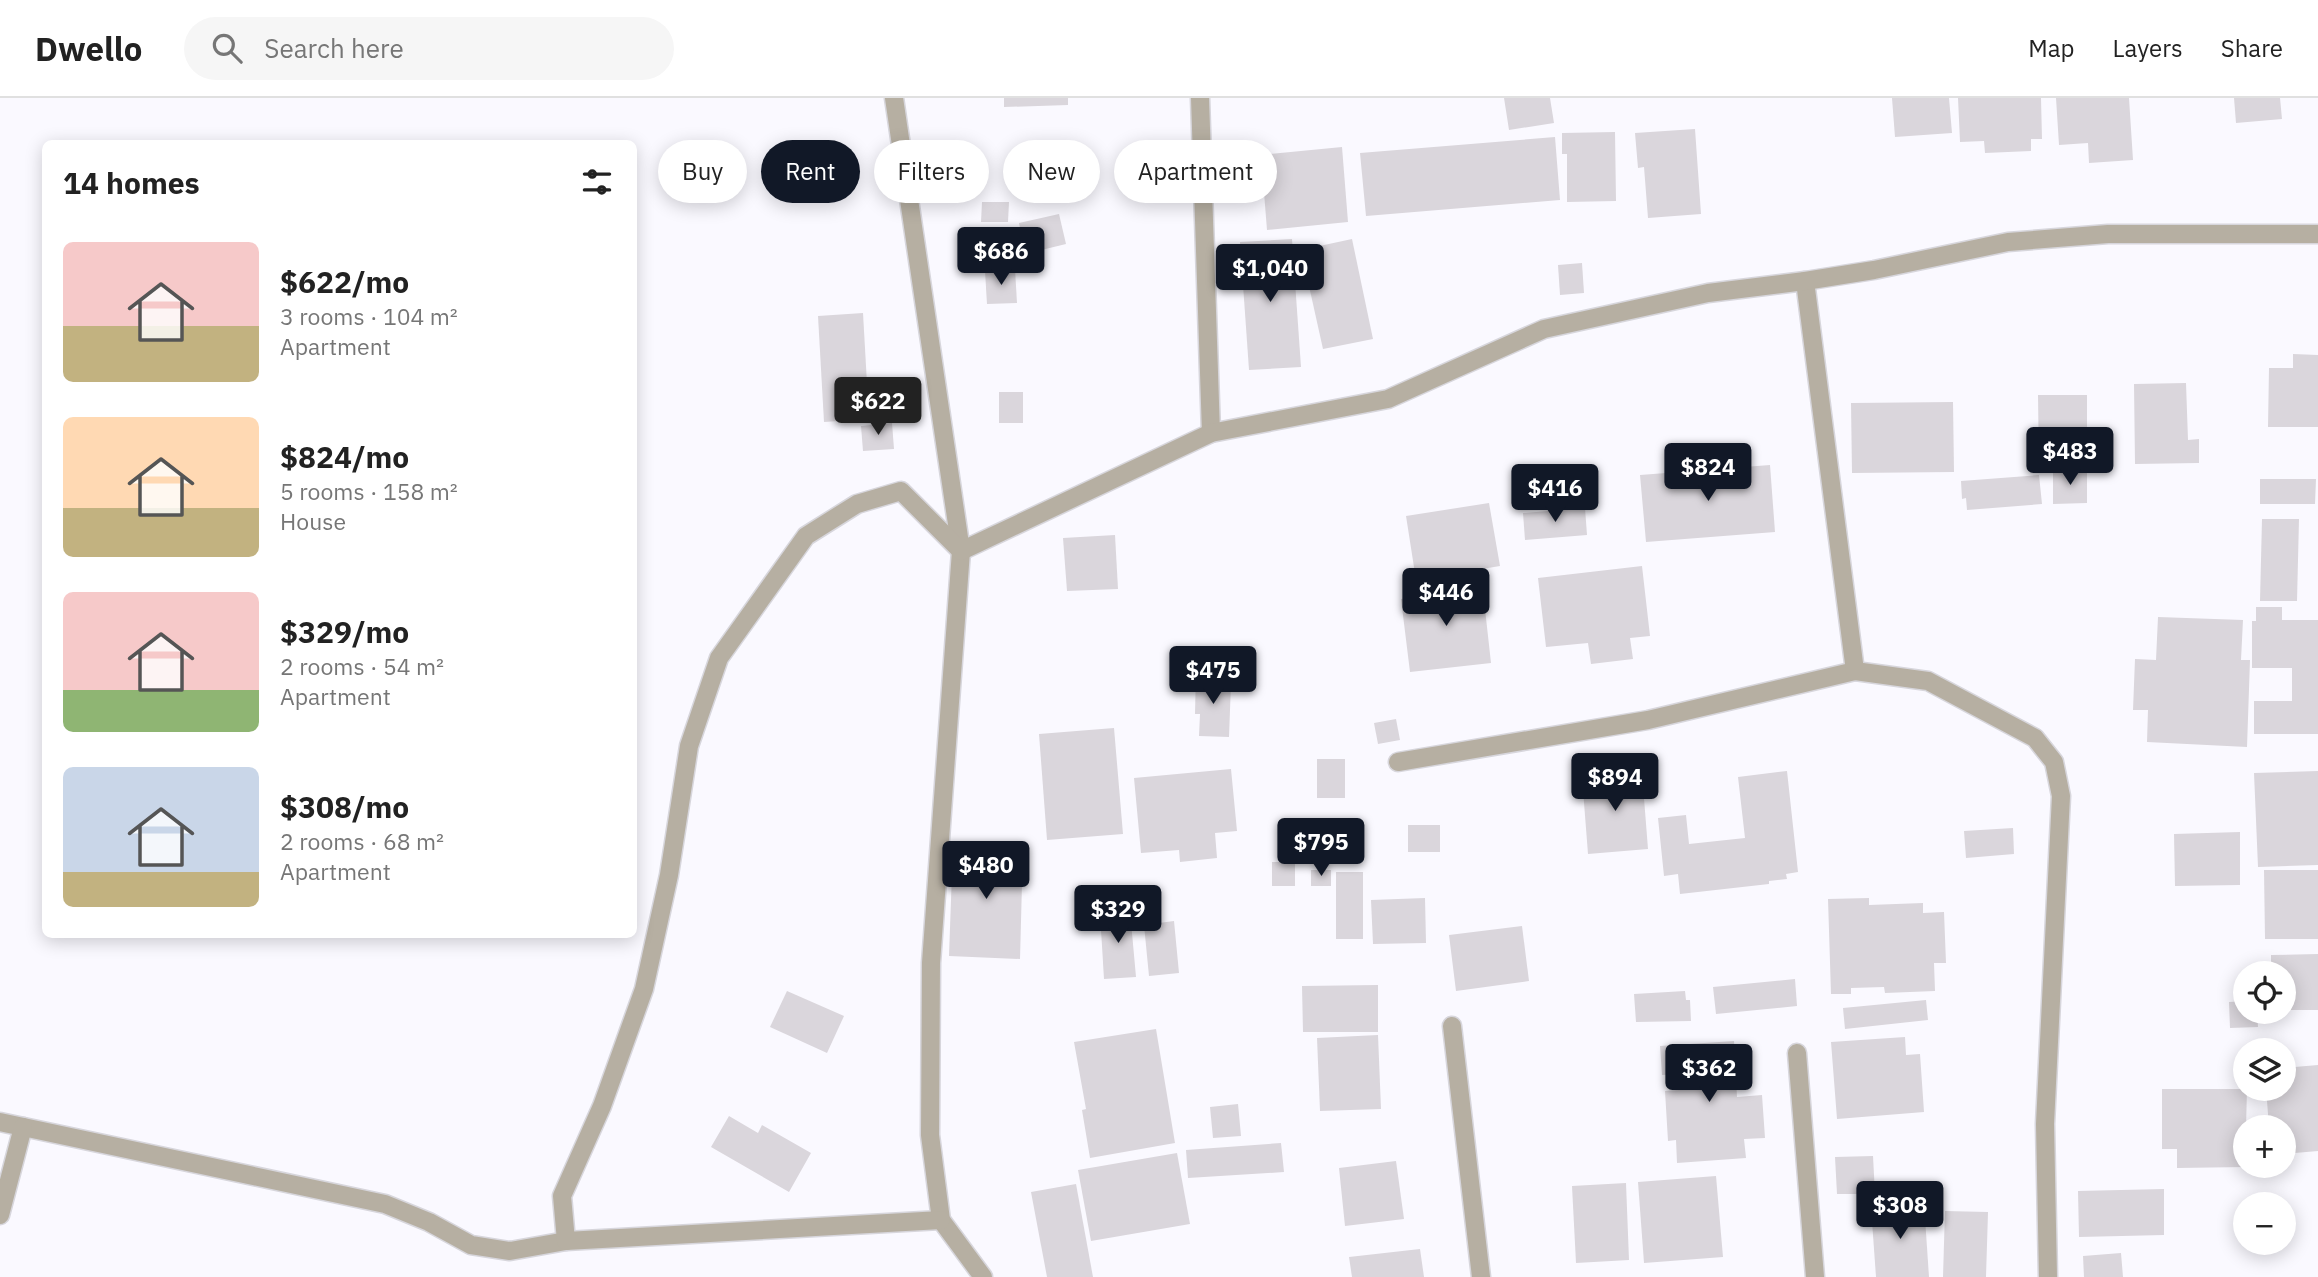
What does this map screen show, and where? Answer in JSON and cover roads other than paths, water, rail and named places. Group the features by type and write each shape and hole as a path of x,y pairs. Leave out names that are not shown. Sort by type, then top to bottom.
{"street":[{"path":"894,98 961,551 932,963 929,1135 941,1220 983,1277"},
{"path":"1199,98 1211,433"},
{"path":"961,551 1211,433 1388,399 1544,328 1708,293 1874,270 2008,242 2108,234 2318,234"},
{"path":"1805,281 1855,671"},
{"path":"566,1241 562,1196 602,1106 643,989 670,875 689,746 719,658 806,536 857,504 901,491 961,551"},
{"path":"1398,762 1648,720 1855,671 1928,681 2035,738 2054,762 2061,796 2045,1124 2048,1277"},
{"path":"1452,1026 1481,1277"},
{"path":"1797,1053 1815,1277"},
{"path":"0,1122 385,1204 429,1222 471,1245 510,1251 566,1241 941,1220"},
{"path":"0,1215 23,1127"}]}
